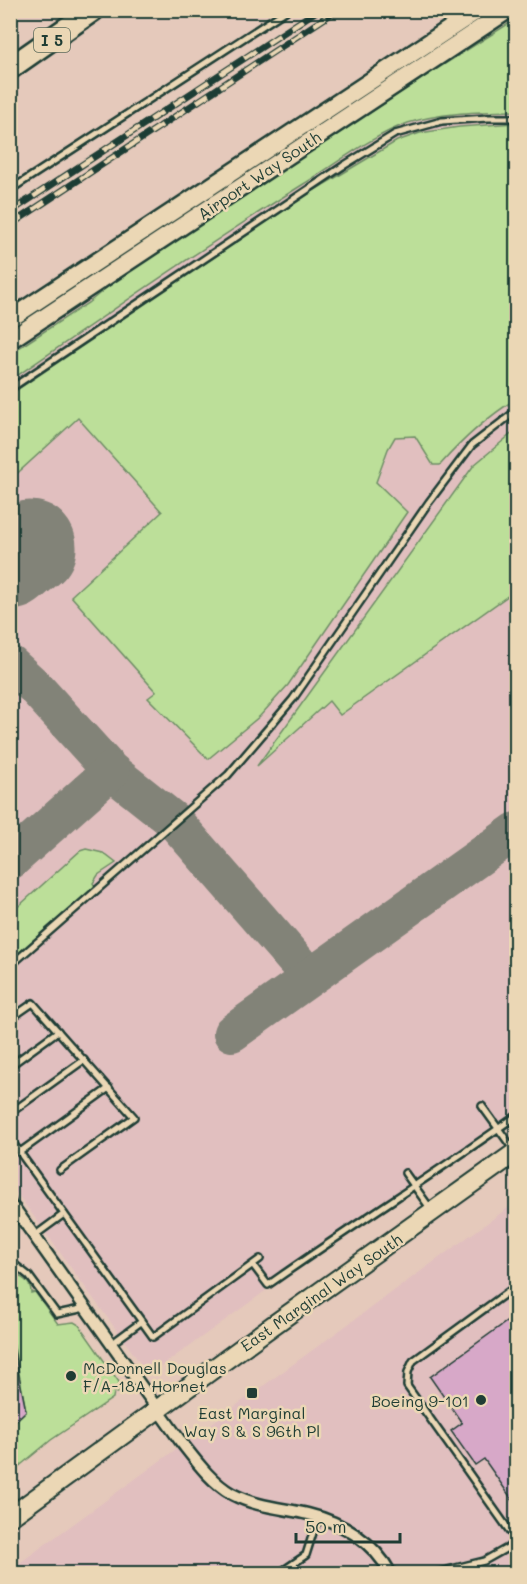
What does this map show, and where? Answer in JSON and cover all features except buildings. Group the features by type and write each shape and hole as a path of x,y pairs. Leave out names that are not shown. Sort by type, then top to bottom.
{"highway":[{"name":"I 5","path":"10,68 93,10"}],"main road":[{"name":"Airport Way South","path":"10,319 478,10"},
{"name":"Airport Way South","path":"10,340 508,10"},
{"name":"East Marginal Way South","path":"10,1517 516,1153"}],"street":[{"path":"13,1209 202,1469 231,1494 268,1508 318,1517 349,1530 369,1544 387,1564 391,1573"}],"lane":[{"path":"10,190 287,10"},
{"path":"10,389 343,166 395,134 442,121 516,118"},
{"path":"10,966 228,775 293,699 422,512 472,445 516,411"},
{"path":"10,1019 33,1003 134,1117 60,1170"},
{"path":"10,1066 58,1031"},
{"path":"16,1109 84,1060"},
{"path":"20,1152 109,1088"},
{"path":"482,1106 516,1153"},
{"path":"253,1265 268,1285 516,1116"},
{"path":"10,1139 153,1337 260,1259"},
{"path":"405,1173 433,1212"},
{"path":"10,1197 13,1209"},
{"path":"34,1236 64,1214"},
{"path":"10,1261 28,1276 57,1314 85,1308"},
{"path":"431,1574 484,1561 516,1542 407,1386 408,1372 413,1361 516,1286"},
{"path":"111,1344 141,1322"},
{"path":"278,1574 306,1555 318,1517"}],"shaded area":[{"path":"516,29 516,1110 149,1375 11,1185 10,348"},
{"path":"516,1202 516,1573 11,1574 10,1570"}],"green space":[{"path":"516,19 516,111 462,113 421,119 381,135 228,232 11,380 11,353 88,303 116,280"},
{"path":"516,123 516,399 476,429 440,465 433,465 415,436 395,437 376,482 407,512 288,685 260,716 208,759 148,698 156,692 71,596 162,512 78,418 11,479 11,394 313,191 397,141 420,133 459,127"},
{"path":"516,430 516,590 340,715 329,701 257,766 474,465"},
{"path":"86,849 103,853 116,863 98,875 93,883 95,887 11,959 11,913 80,851"},
{"path":"11,1274 27,1282 31,1293 35,1292 58,1324 74,1322 79,1325 119,1382 119,1393 114,1392 113,1398 51,1440 11,1473 10,1426 26,1411 11,1331"}],"taxiway":[{"path":"10,664 34,686 111,771 174,821 310,977"},
{"path":"10,861 111,771"},
{"path":"232,1033 516,831"}],"runway":[{"path":"10,564 30,547"}],"railway":[{"path":"10,212 318,10"},
{"path":"10,225 337,10"}],"place":[{"name":"McDonnell Douglas F/A-18A Hornet","path":"71,1376"},
{"name":"East Marginal Way S & S 96th Pl","path":"252,1393"},
{"name":"Boeing 9-101","path":"481,1400"}]}
